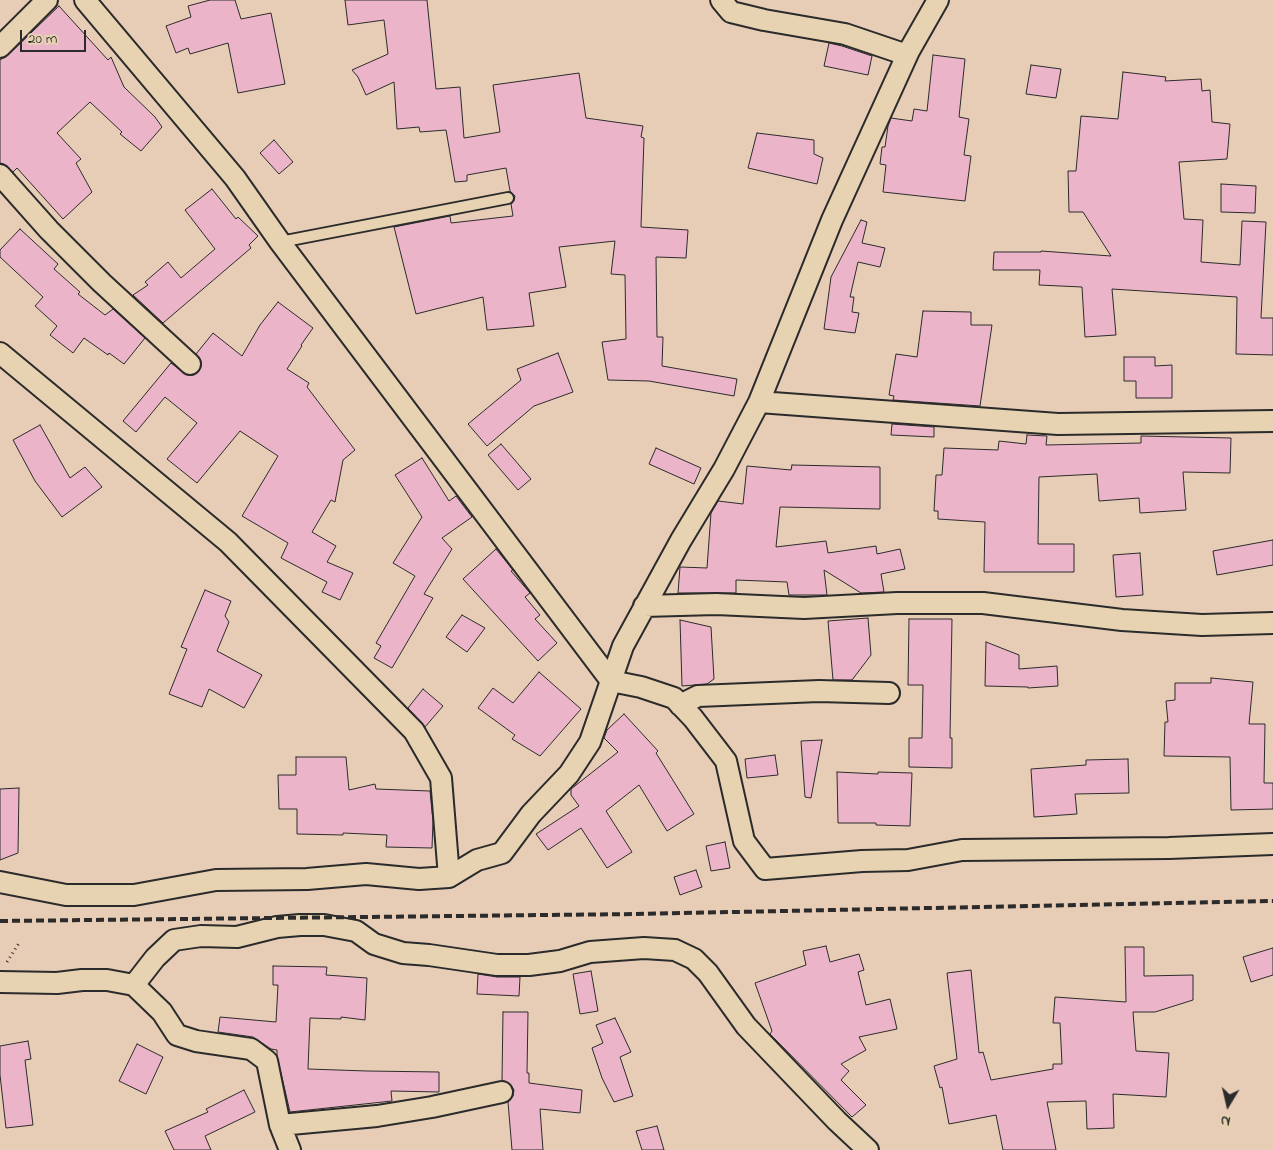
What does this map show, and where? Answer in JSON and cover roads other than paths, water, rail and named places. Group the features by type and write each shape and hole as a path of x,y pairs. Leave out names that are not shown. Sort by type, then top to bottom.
{"street":[{"path":"0,47 47,0"},
{"path":"85,0 234,178 280,242 611,681 641,687 674,698 726,761 744,841 765,869 862,861 908,860 962,850 1031,851 1273,844"},
{"path":"721,0 731,12 764,20 845,34 907,55"},
{"path":"0,882 66,895 134,895 216,880 307,878 366,874 419,879 449,877 477,860 502,854 531,814 569,774 590,742 623,646 760,402 832,220 907,55 938,0"},
{"path":"0,175 55,237 190,364"},
{"path":"0,353 228,542 414,731 441,778 449,877"},
{"path":"760,402 1058,424 1273,421"},
{"path":"644,606 716,604 804,608 898,603 983,603 1122,620 1202,625 1273,623"},
{"path":"680,704 698,696 818,690 889,693"},
{"path":"134,985 155,958 174,940 201,936 237,937 277,927 300,925 324,925 356,931 374,944 403,953 497,965 529,965 560,961 590,952 644,948 674,950 694,959 708,973 746,1026 837,1121 868,1150"},
{"path":"0,982 57,983 107,980 134,985 162,1012 177,1035 196,1041 251,1048 267,1061 280,1125 290,1150"},
{"path":"280,1125 377,1116 432,1107 502,1092"}],"lane":[{"path":"280,242 508,198"}],"railway":[{"path":"0,921 636,914 1273,901"}]}
